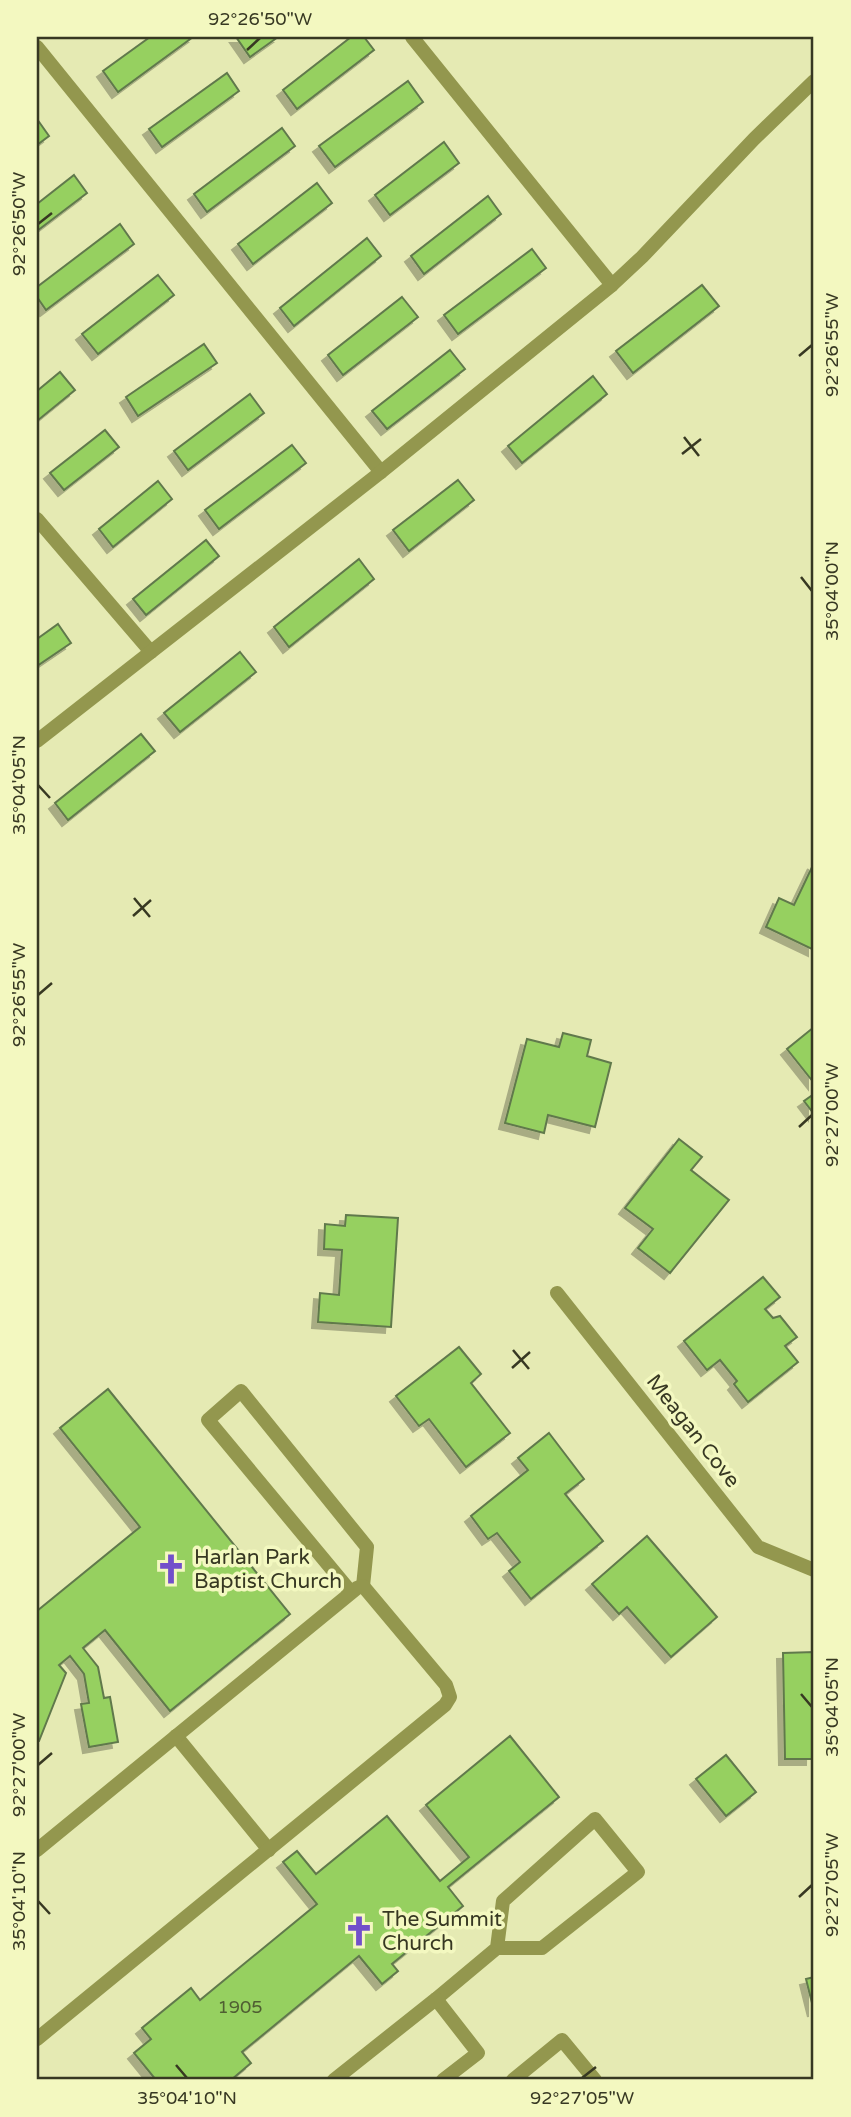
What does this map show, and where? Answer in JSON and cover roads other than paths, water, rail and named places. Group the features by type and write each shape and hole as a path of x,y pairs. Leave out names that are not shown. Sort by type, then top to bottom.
{"street":[{"path":"412,37 612,285"},
{"path":"37,47 381,472"},
{"path":"37,741 381,472 612,285 814,81"},
{"path":"37,519 151,652"},
{"name":"Meagan Cove","path":"557,1293 758,1547 814,1570"},
{"path":"37,1850 356,1589 367,1546 241,1391 208,1420 356,1589 446,1685 450,1697 445,1705 269,1850 39,2031"},
{"path":"176,1736 269,1850"},
{"path":"334,2080 497,1948 542,1948 638,1872 595,1819 503,1901 497,1948"},
{"path":"436,1999 478,2053 443,2080"},
{"path":"513,2080 562,2040 595,2080"}],"place":[{"name":"Harlan Park Baptist Church","path":"171,1569"},
{"name":"The Summit Church","path":"359,1931"}]}
